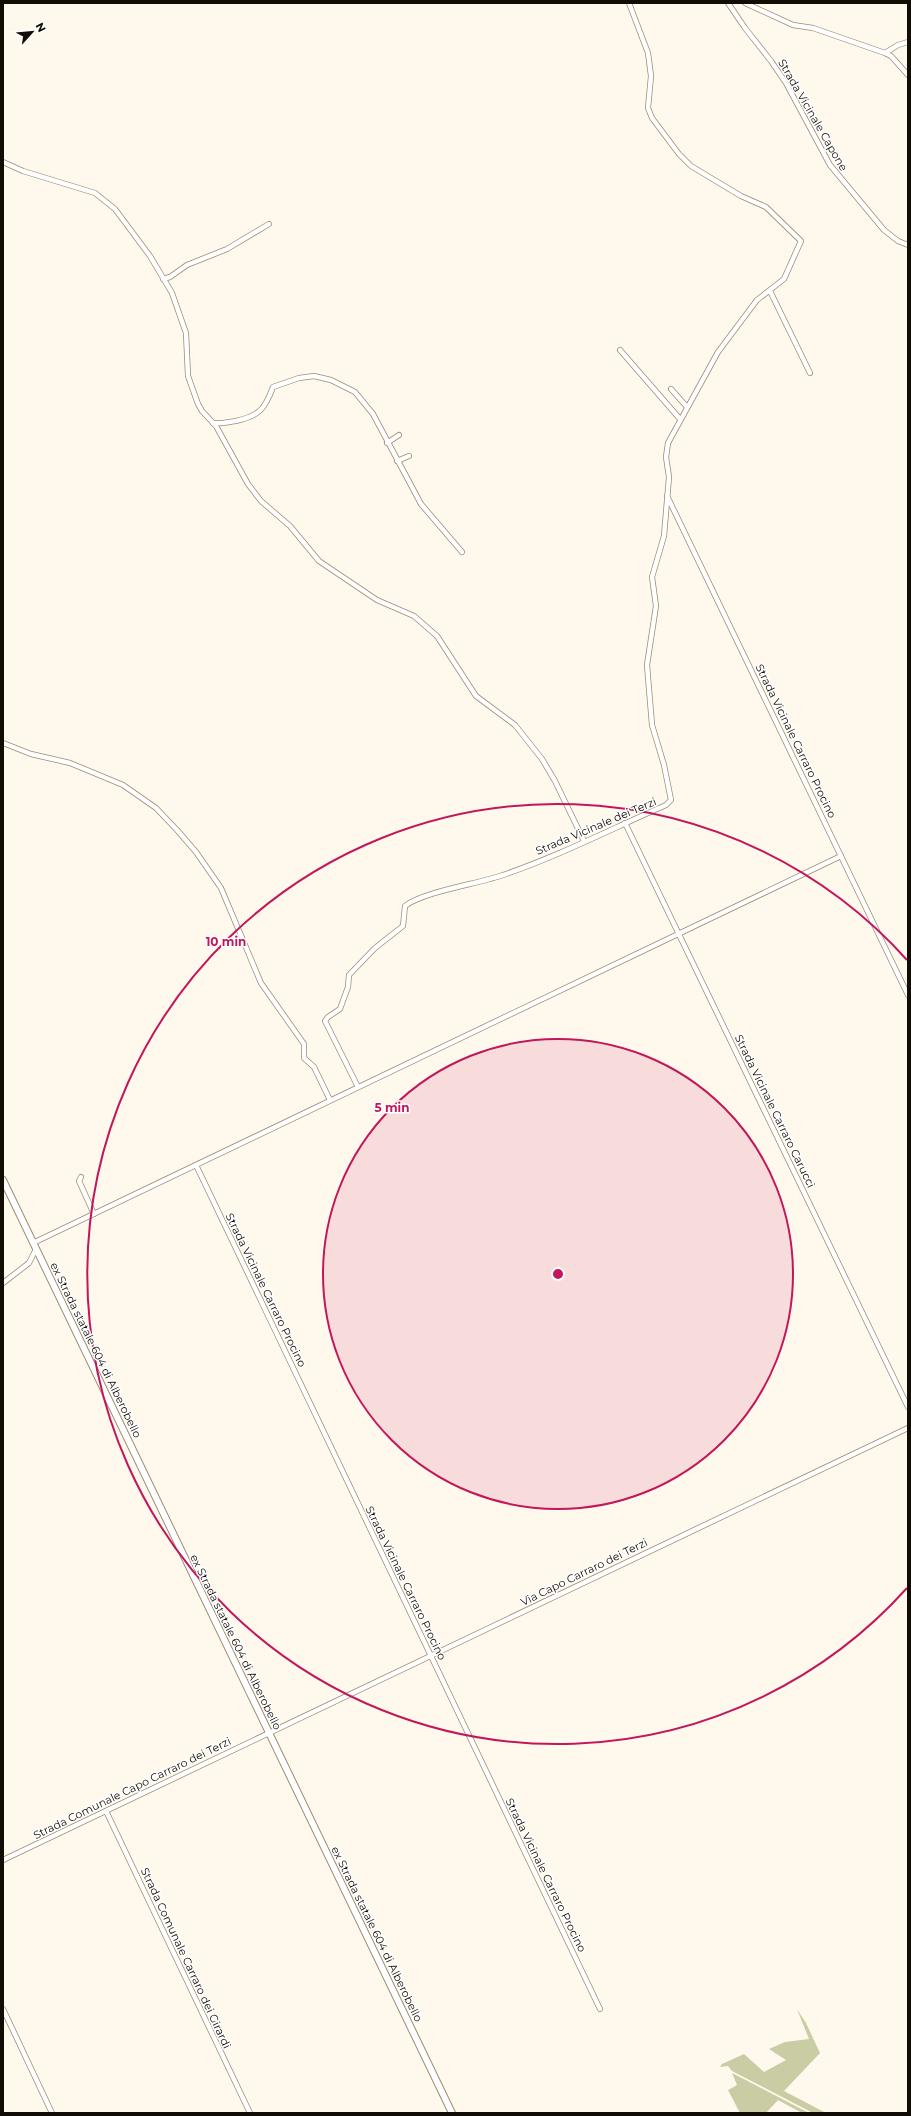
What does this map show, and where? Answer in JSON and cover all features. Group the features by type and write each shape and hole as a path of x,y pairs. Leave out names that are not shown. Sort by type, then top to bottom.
{"main road":[{"name":"ex Strada statale 604 di Alberobello","path":"3,1180 452,2113"}],"street":[{"name":"Strada Vicinale dei Terzi","path":"358,1087 325,1021 328,1017 340,1009 348,987 349,975 375,948 403,926 405,906 421,899 500,876 666,805 671,800 664,765 652,725 647,665 656,606 652,577 664,536 669,477 666,450 669,440 680,419 718,352 754,303 787,276 800,244 800,239 766,207 741,196 691,166 679,154 652,118 648,108 651,76 648,53 629,3"},
{"name":"Strada Vicinale Capone","path":"728,3 786,83 830,165 884,230 898,241 905,242 908,245"},
{"path":"746,3 793,25 825,32 885,53 891,56 908,75"},
{"path":"885,53 898,45 908,42"},
{"path":"3,162 23,171 90,191 105,199 119,213 164,279 172,294 185,326 189,380 199,407 213,423 248,484 261,501 290,526 314,556 333,572 370,596 414,616 437,636 450,654 473,692 484,703 515,725 542,760 555,781 584,841"},
{"path":"164,279 170,277 187,265 227,249 269,224"},
{"path":"770,291 810,373"},
{"path":"620,350 680,419"},
{"path":"213,423 235,421 255,415 269,400 276,386 299,378 314,376 342,384 361,397 373,414 397,462 424,508 462,552"},
{"path":"671,389 687,406"},
{"path":"388,443 399,435"},
{"path":"397,462 409,456"},
{"name":"Strada Vicinale Carraro Procino","path":"667,495 908,995"},
{"path":"3,743 31,754 70,763 123,786 152,805 177,830 199,856 220,888 261,983 304,1044 304,1058 314,1067 330,1100"},
{"name":"Strada Vicinale Carraro Carucci","path":"625,823 908,1407"},
{"path":"3,1283 29,1263 35,1246 94,1214 841,856"},
{"name":"Strada Vicinale Carraro Procino","path":"196,1164 600,2009"},
{"path":"81,1177 79,1181 94,1214"},
{"name":"Via Capo Carraro dei Terzi","path":"268,1733 908,1428"},
{"name":"Strada Comunale Capo Carraro dei Terzi","path":"3,1860 268,1733"},
{"name":"Strada Comunale Carraro dei Girardi","path":"106,1811 250,2113"},
{"path":"3,2009 52,2113"}],"green space":[{"path":"797,2009 806,2023 820,2053 784,2091 826,2113 813,2113 732,2071 728,2066 720,2067 722,2064 744,2054 764,2072 786,2060 769,2049 785,2042 809,2039"},
{"path":"732,2073 809,2113 802,2113 778,2100 766,2113 740,2113 728,2090 737,2085"}]}
